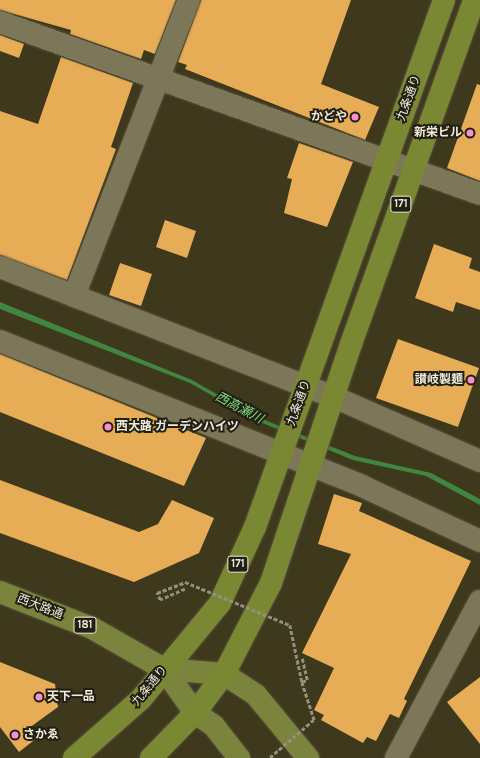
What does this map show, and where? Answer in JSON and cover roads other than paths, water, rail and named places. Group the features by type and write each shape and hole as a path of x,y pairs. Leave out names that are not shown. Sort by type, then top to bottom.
{"highway":[{"name":"九条通り","path":"151,758 195,713 224,674 271,583 314,460 318,396 387,160 444,0"},
{"name":"九条通り","path":"74,758 141,699 164,669 220,603 255,527 282,449 318,396 413,169 474,0"}],"main road":[{"name":"西大路通","path":"0,592 92,628 164,669 224,674 256,695 308,758"},
{"name":"西大路通","path":"164,669 195,713 214,726 239,758"}],"street":[{"path":"74,296 189,0"},
{"path":"0,22 157,81 413,169 480,194"},
{"path":"0,266 480,461"},
{"path":"0,341 314,460 362,486 480,541"},
{"path":"396,758 480,601"}],"water":[{"name":"西高瀬川","path":"0,302 192,380 257,417 355,456 431,473 480,499 480,505 426,476 353,460 255,420 190,383 0,309"}],"place":[{"name":"かどや","path":"355,117"},
{"name":"新栄ビル","path":"470,133"},
{"name":"讃岐製麺","path":"471,380"},
{"name":"西大路 ガーデンハイツ","path":"108,427"},
{"name":"天下一品","path":"39,697"},
{"name":"さかゑ","path":"15,735"}]}
